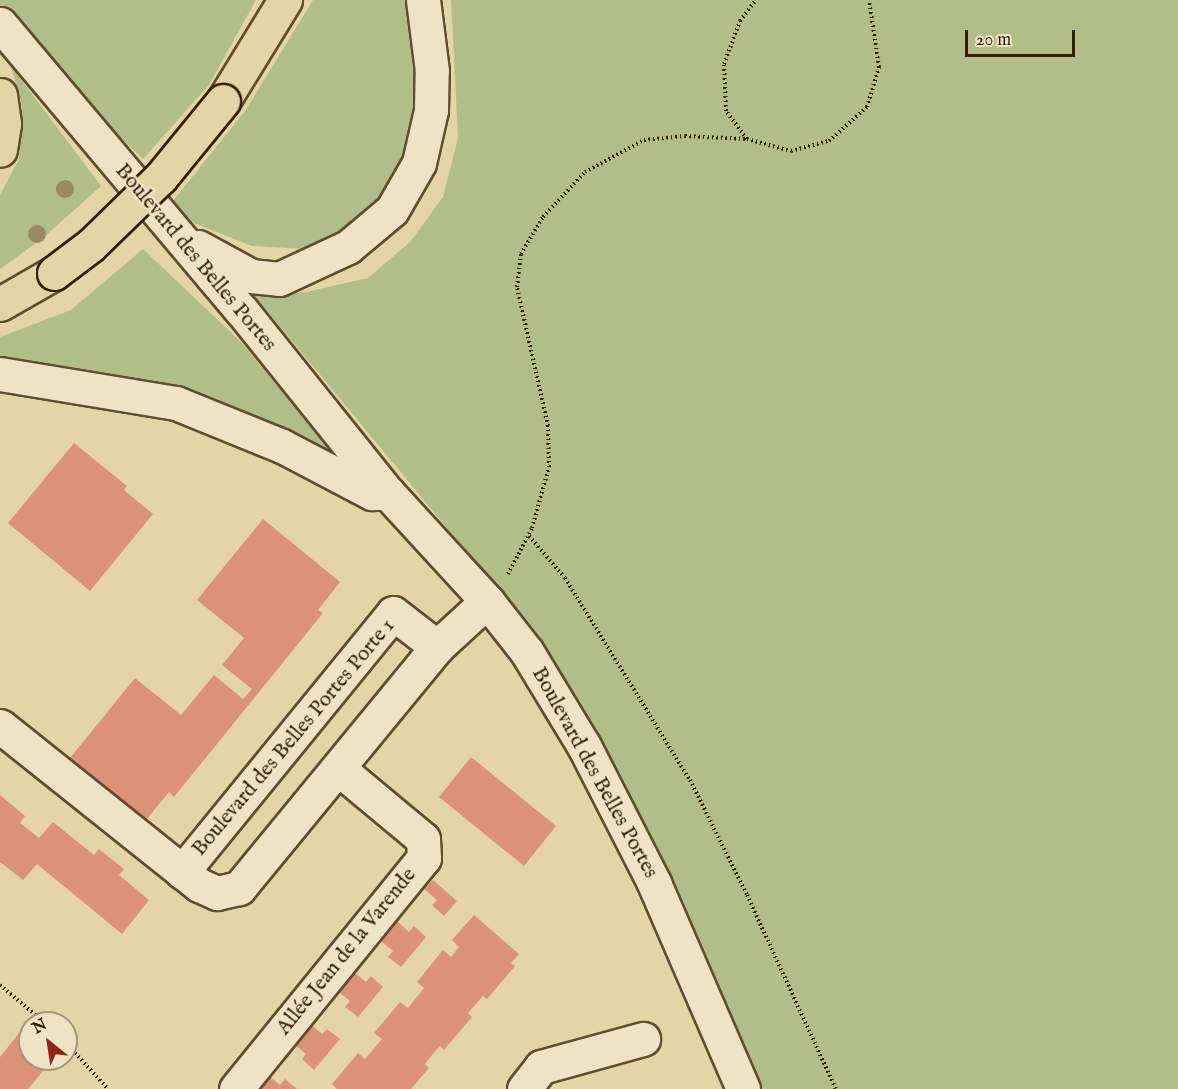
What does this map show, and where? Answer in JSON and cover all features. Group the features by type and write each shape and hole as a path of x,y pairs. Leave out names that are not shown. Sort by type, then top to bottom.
{"main road":[{"path":"0,304 54,273 91,244 161,177 223,101 285,0"},
{"path":"0,95 4,124 0,150"}],"street":[{"path":"178,236 251,276 279,279 328,258 378,224 412,180 425,141 431,110 432,71 423,0"},
{"name":"Boulevard des Belles Portes","path":"0,24 178,236 388,493 494,592 589,755 681,939 743,1089"},
{"path":"0,374 176,403 256,434 372,493 388,493"},
{"name":"Boulevard des Belles Portes Porte 1","path":"0,726 182,872 217,893 239,888 437,647 494,592"},
{"name":"Boulevard des Belles Portes Porte 1","path":"182,872 393,613 437,647"},
{"name":"Allée Jean de la Varende","path":"236,1089 424,858 423,839 339,769"},
{"path":"524,1089 542,1067 643,1039"}],"path":[{"path":"747,139 726,111 724,64 740,21 756,0"},
{"path":"494,592 528,536 543,498 549,446 548,426 517,287 522,254 543,217 585,172 644,140 685,136 747,139 791,151 829,141 867,106 879,67 869,0"},
{"path":"528,536 565,578 690,780 747,894 836,1089"},
{"path":"0,984 31,1011"},
{"path":"78,1055 108,1089"}],"green space":[{"path":"0,0 256,0 209,85 143,159 28,48 0,8"},
{"path":"313,0 408,0 417,126 399,178 365,222 305,249 252,246 194,223 173,201 245,111"},
{"path":"451,0 1178,0 1178,1089 764,1089 676,885 538,638 254,295 306,292 368,278 410,242 443,197 458,138"},
{"path":"11,66 101,186 43,238 0,269 0,195 19,159 22,105"},
{"path":"143,249 240,341 340,462 0,363 0,337 71,310"}],"building":[{"path":"74,443 127,486 124,490 153,514 90,591 8,523"},
{"path":"263,519 340,582 318,610 323,613 174,797 169,792 146,820 70,758 135,678 181,715 214,675 243,699 252,689 222,665 244,638 197,600"},
{"path":"471,757 556,826 524,866 439,797"},
{"path":"0,795 25,816 20,823 39,838 53,822 94,855 99,849 124,869 119,875 149,900 122,934 37,864 23,880 0,862"},
{"path":"433,880 457,901 444,916 432,905 437,900 424,889"},
{"path":"474,915 519,954 511,963 515,966 487,999 483,996 468,1013 472,1017 444,1050 440,1046 432,1055 425,1064 429,1068 411,1089 337,1089 332,1084 358,1053 365,1059 382,1039 374,1033 400,1002 408,1008 424,988 417,982 443,950 451,957 459,947 452,940"},
{"path":"397,921 409,932 414,926 426,937 401,967 388,957 393,951 381,941"},
{"path":"354,972 366,982 371,976 383,987 358,1017 345,1007 350,1001 338,991"},
{"path":"310,1024 322,1034 327,1029 340,1039 314,1070 302,1059 306,1054 294,1044"},
{"path":"18,1034 18,1071 43,1071 28,1089 0,1089 0,1057"},
{"path":"268,1075 280,1085 285,1079 297,1089 256,1089"}]}
